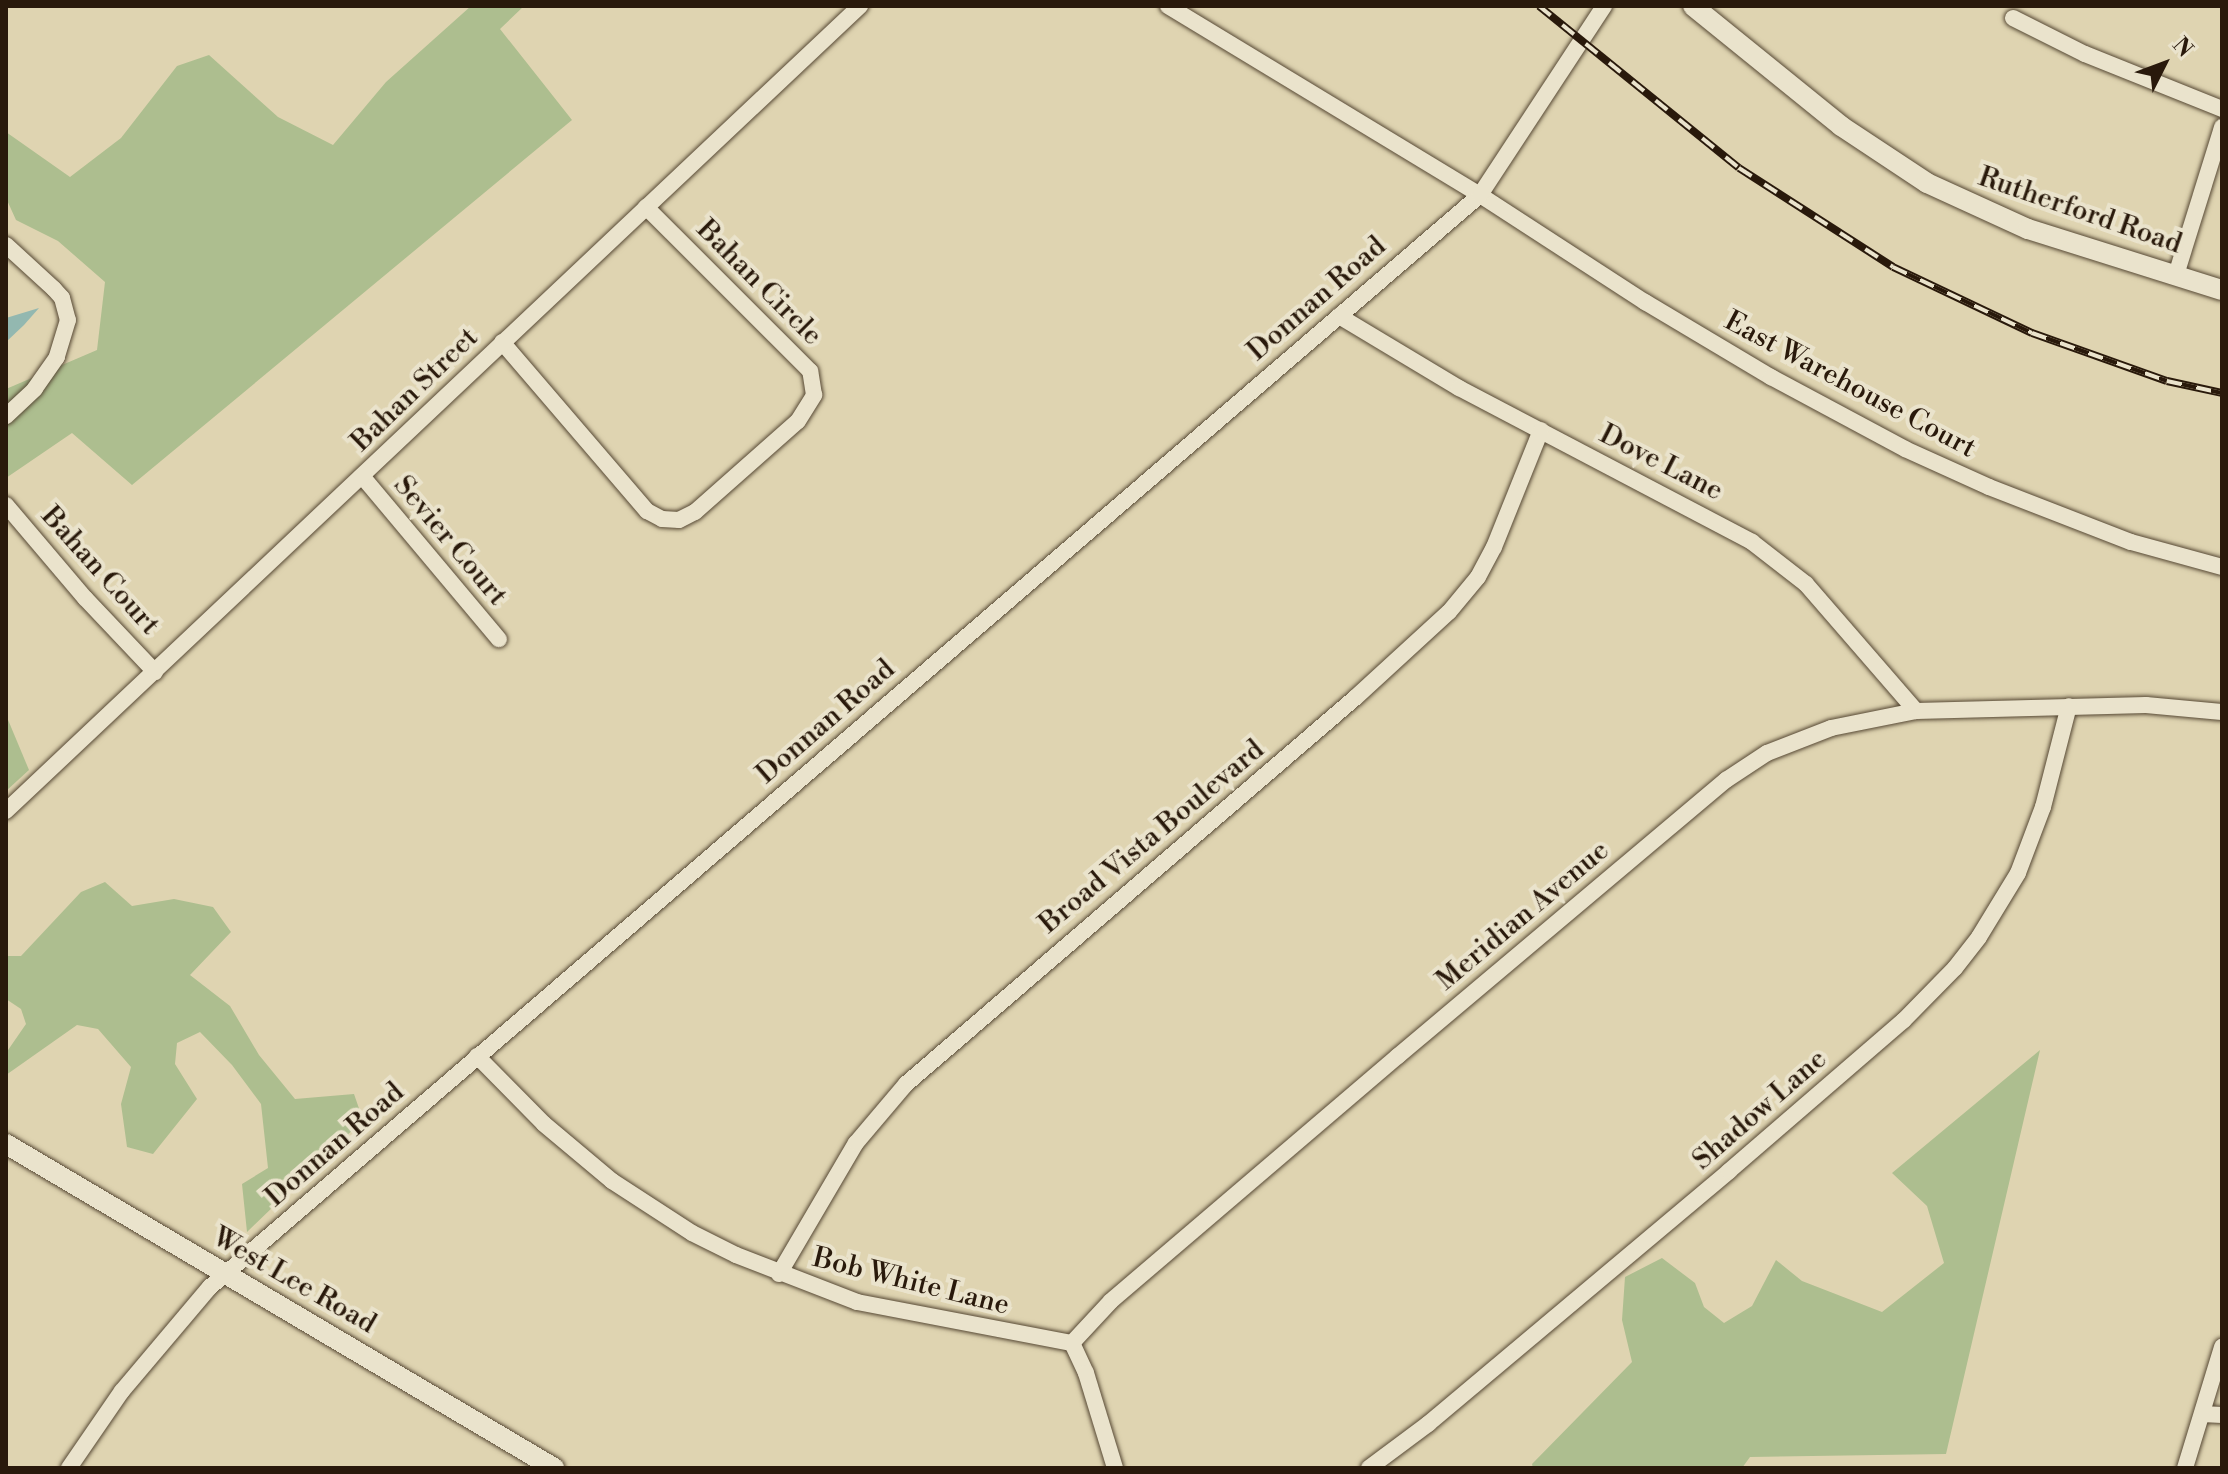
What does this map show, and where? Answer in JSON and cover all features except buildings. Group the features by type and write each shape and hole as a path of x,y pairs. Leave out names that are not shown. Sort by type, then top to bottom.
{"street":[{"name":"Bahan Street","path":"6,811 860,6"},
{"name":"East Warehouse Court","path":"1168,6 1480,195 1751,367 1905,449 2083,525 2222,567"},
{"name":"Donnan Road","path":"69,1468 152,1352 226,1273 1480,195 1604,6"},
{"name":"Rutherford Road","path":"1693,6 1841,126 1927,183 2028,229 2222,290"},
{"path":"2013,18 2085,54 2222,109"},
{"path":"2176,275 2222,127"},
{"name":"Bahan Circle","path":"502,342 647,511 662,519 679,520 695,512 798,421 814,395 810,371 646,207"},
{"path":"6,245 62,298 68,320 63,343 51,367 6,416"},
{"name":"Dove Lane","path":"1339,316 1413,363 1711,517 1779,560 1851,631 1916,711"},
{"name":"Broad Vista Boulevard","path":"779,1274 856,1143 906,1084 1355,698 1449,612 1478,577 1494,547 1541,430"},
{"name":"Sevier Court","path":"362,476 499,639"},
{"name":"Bahan Court","path":"6,505 85,598 155,672"},
{"name":"Meridian Avenue","path":"1072,1343 1111,1301 1726,780 1767,753 1806,736 1916,711 2146,705 2222,712"},
{"name":"Shadow Lane","path":"1369,1468 1441,1414 1729,1171 1937,988 1979,937 2018,873 2043,807 2069,706"},
{"name":"Bob White Lane","path":"477,1056 544,1124 612,1181 692,1233 779,1274 857,1302 1072,1343"},
{"name":"West Lee Road","path":"6,1144 554,1468"},
{"path":"1072,1343 1086,1373 1115,1468"},
{"path":"2185,1468 2222,1347"},
{"path":"2202,1414 2222,1415"}],"green space":[{"path":"471,6 524,6 500,29 572,120 132,485 72,433 6,478 6,389 97,350 105,282 58,241 16,220 6,198 6,132 70,177 121,138 177,66 209,55 278,117 333,145 386,82"},
{"path":"6,715 29,770 6,791"},
{"path":"105,882 132,906 174,899 213,907 231,932 190,975 230,1006 259,1055 295,1099 354,1094 363,1120 247,1232 242,1184 268,1168 261,1104 232,1065 200,1032 177,1043 175,1064 197,1099 153,1154 127,1147 121,1104 131,1067 98,1029 77,1025 6,1075 6,1053 26,1024 21,1009 6,999 6,956 21,956 81,892"},
{"path":"2040,1050 1946,1454 1750,1457 1742,1468 1533,1468 1532,1464 1632,1362 1622,1320 1625,1277 1662,1258 1695,1283 1704,1307 1724,1323 1752,1306 1776,1260 1802,1281 1882,1312 1944,1263 1927,1206 1892,1173"}],"water":[{"path":"39,308 24,325 6,342 6,318"}],"railway":[{"path":"1539,6 1739,168 1893,267 2032,333 2167,381 2222,393"}]}
